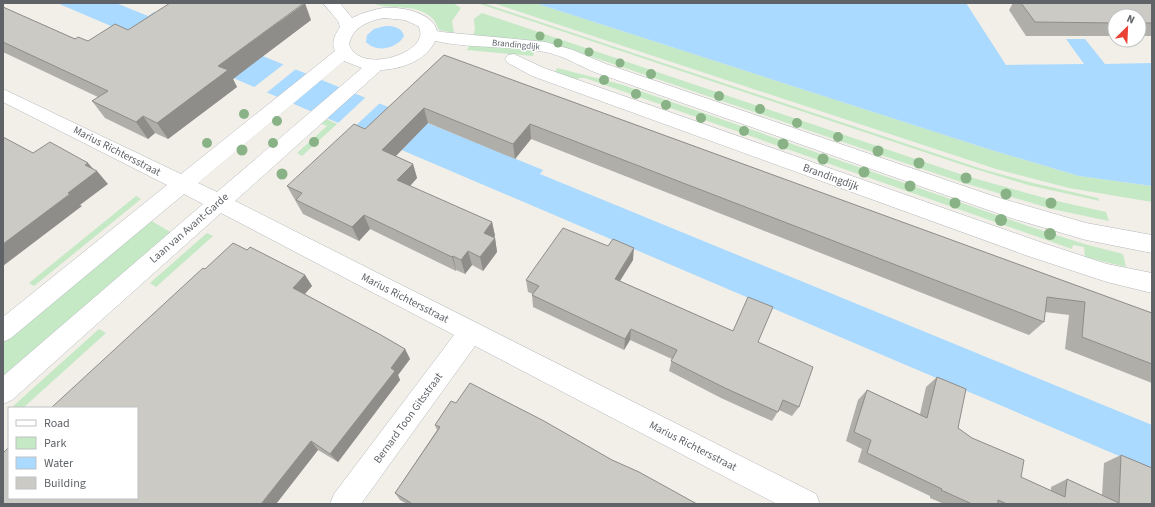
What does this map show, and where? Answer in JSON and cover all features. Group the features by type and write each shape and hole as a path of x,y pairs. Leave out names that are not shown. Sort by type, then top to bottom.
{"street":[{"path":"331,3 346,20 349,28"},
{"path":"359,3 376,14"},
{"path":"401,13 415,17 425,25 428,34 424,45 413,55 396,62 376,65 357,61 347,56 342,48 341,40 349,28 361,20 376,14 401,13"},
{"name":"Brandingdijk","path":"428,34 454,39 546,47 568,54 600,68 982,201 1041,220 1107,237 1152,244"},
{"path":"3,331 344,52"},
{"name":"Brandingdijk","path":"413,55 440,53 514,58 600,68"},
{"name":"Brandingdijk","path":"514,58 538,72 1036,250 1107,273 1152,283"},
{"name":"Laan van Avant-Garde","path":"3,392 376,65"},
{"name":"Marius Richtersstraat","path":"3,95 183,184 471,332 796,502"},
{"name":"Bernard Toon Gitsstraat","path":"344,504 471,332"}],"green space":[{"path":"372,3 453,3 461,8 452,21 454,33 439,30 433,19 419,10"},
{"path":"477,3 483,3 982,169 1029,182 1098,198 1100,201 1028,185 972,168"},
{"path":"493,3 535,3 988,149 1079,176 1152,186 1152,202 1069,188 996,169"},
{"path":"482,13 966,176 1052,200 1106,212 1109,221 1052,209 961,182 566,48 473,37 475,29 474,19"},
{"path":"470,44 535,50 533,56 467,50"},
{"path":"557,68 620,84 1028,226 1084,244 1123,254 1126,267 1085,257 1084,247 1073,245 1072,249 585,78 579,78 576,80 555,73"},
{"path":"324,118 337,124 302,156 297,153 327,126 319,123"},
{"path":"136,196 141,199 34,286 29,283"},
{"path":"150,220 172,233 3,378 3,342"},
{"path":"207,233 213,236 156,287 150,283"},
{"path":"99,329 106,333 24,407 12,407"}],"water":[{"path":"57,3 116,3 148,16 154,12 543,170 540,174 1152,425 1152,470"},
{"path":"535,3 966,3 1006,65 1084,64 1066,39 1085,39 1105,64 1152,63 1152,186 1079,176 988,149"},
{"path":"385,26 394,27 403,33 404,36 397,44 392,47 375,48 366,42 367,35 374,29"}],"pier":[{"path":"284,64 296,69 265,94 253,88"},
{"path":"366,97 380,103 351,130 337,124"}],"building":[{"path":"170,3 304,3 218,66 228,70 157,123 143,116 136,122 92,101 108,91 3,42 3,7 75,39 78,37 88,41 115,24 128,30"},
{"path":"1021,3 1152,3 1152,23 1147,23 1147,8 1107,8 1107,23 1035,22"},
{"path":"444,55 1152,313 1152,364 1082,337 1085,302 1047,297 1044,322 530,124 513,144 424,108 382,150 413,164 397,180 492,222 484,233 495,238 480,257 468,251 461,260 453,256 452,257 364,215 352,227 296,200 302,193 287,186 354,124 365,129"},
{"path":"3,137 33,153 50,142 88,163 85,165 97,171 68,193 70,194 3,244"},
{"path":"563,228 608,246 613,239 634,248 615,279 733,331 748,297 773,307 758,342 813,367 799,407 783,400 778,412 671,361 677,350 631,329 625,339 532,295 539,286 526,280"},
{"path":"233,243 247,250 250,247 305,275 293,288 405,349 391,368 395,371 330,454 311,441 261,504 3,504 3,453 8,448 8,499 138,499 138,407 52,407 203,268 205,269"},
{"path":"937,377 966,389 958,428 972,438 1024,460 1021,477 1065,497 1067,479 1119,503 1121,455 1152,468 1152,504 1007,504 998,500 998,504 972,504 867,453 871,440 854,432 867,390 927,418"},
{"path":"470,383 544,421 612,460 639,472 697,504 410,504 411,503 395,493 440,427 435,425 451,401 456,403"}]}
